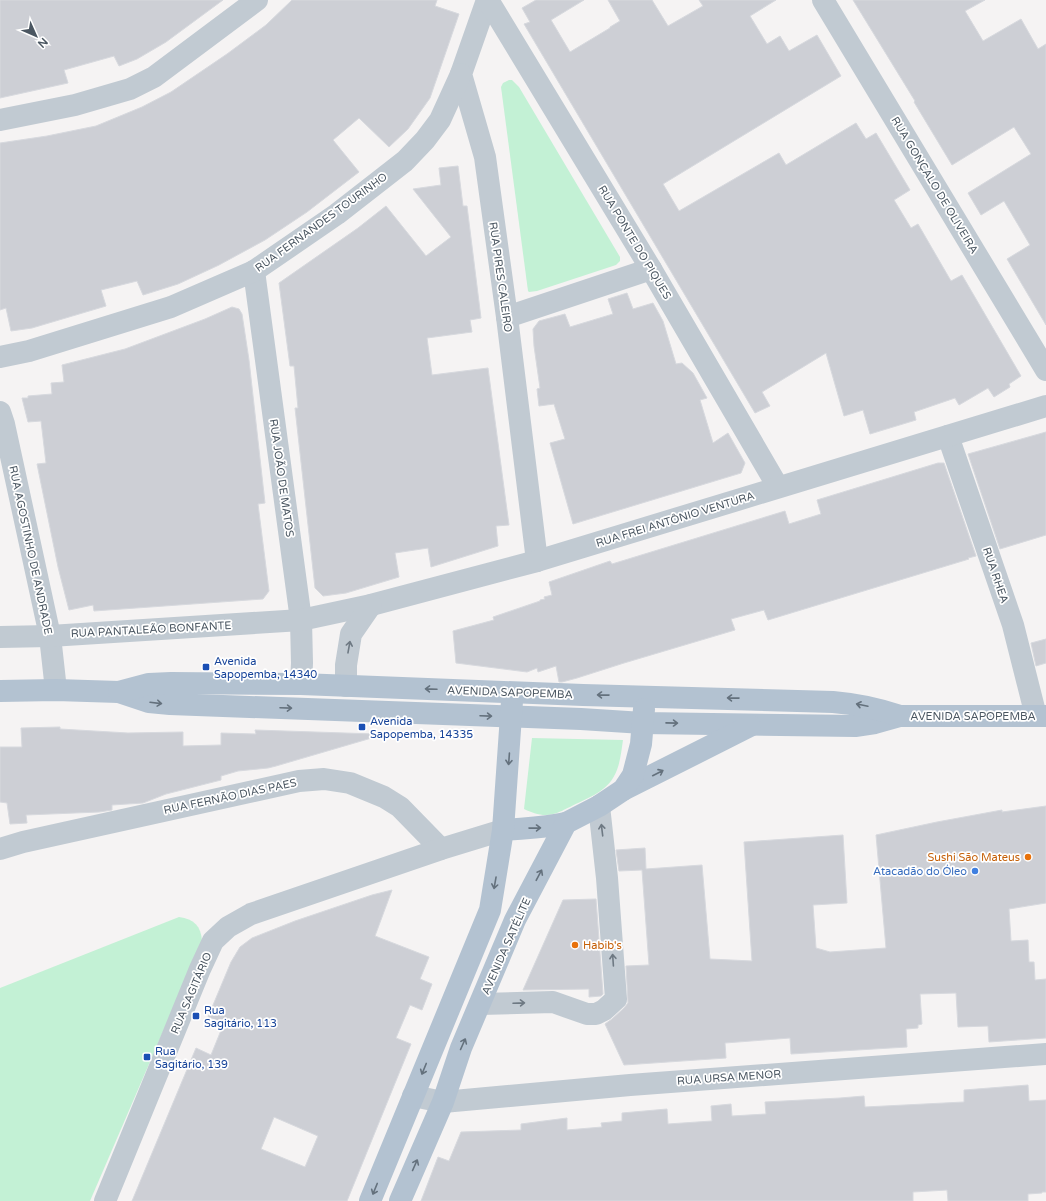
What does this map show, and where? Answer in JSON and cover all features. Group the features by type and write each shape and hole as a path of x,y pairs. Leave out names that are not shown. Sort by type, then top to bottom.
{"main road":[{"name":"AVENIDA SAPOPEMBA","path":"119,692 149,684 301,684 855,703 900,716"},
{"name":"AVENIDA SAPOPEMBA","path":"0,691 56,690 119,692 149,702 170,704 512,717 581,718 643,723 855,726 875,723 900,716 1041,716"},
{"path":"370,1201 490,910 503,830 513,692"},
{"path":"623,790 633,775 641,744 646,696"},
{"path":"503,830 530,827 546,828 566,823 599,806 623,790 753,724"},
{"name":"AVENIDA SATÉLITE","path":"400,1201 442,1102 461,1048 515,920 566,823"}],"street":[{"path":"0,120 75,105 130,89 154,77 257,0"},
{"path":"461,74 488,0"},
{"name":"RUA PONTE DO PIQUES","path":"488,0 651,269 778,487"},
{"name":"RUA GONÇALO DE OLIVEIRA","path":"823,0 1046,370"},
{"name":"RUA FERNANDES TOURINHO","path":"0,357 29,351 171,307 254,271 337,214 405,161 425,140 440,120 461,74"},
{"name":"RUA PIRES CALEIRO","path":"461,74 485,157 507,317 536,561"},
{"path":"507,317 651,269"},
{"name":"RUA JOÃO DE MATOS","path":"254,271 301,620 301,684"},
{"name":"RUA FREI ANTÔNIO VENTURA","path":"301,620 371,605 536,561 1046,406"},
{"name":"RUA AGOSTINHO DE ANDRADE","path":"0,412 4,424 50,636 56,690"},
{"name":"RUA RHEA","path":"948,436 1013,625 1041,716"},
{"path":"346,686 346,665 352,634 371,605"},
{"name":"RUA PANTALEÃO BONFANTE","path":"0,637 50,636 301,620"},
{"name":"RUA FERNÃO DIAS PAES","path":"0,849 23,842 299,781 324,779 350,783 384,796 400,807 441,849"},
{"path":"480,1004 553,1002 586,1014 596,1014 604,1010 616,999 607,878 599,806"},
{"name":"RUA SAGITÁRIO","path":"104,1201 200,969 214,941 228,927 251,914 441,849 503,830"},
{"name":"RUA URSA MENOR","path":"413,1096 442,1102 630,1085 1046,1054"}],"green space":[{"path":"512,80 519,87 620,257 620,261 616,265 537,291 528,291 501,87 503,83"},
{"path":"532,738 623,740 617,769 613,778 605,788 562,811 549,815 542,815 524,809"},
{"path":"179,917 189,919 196,924 200,931 202,941 90,1201 0,1201 0,988"}],"building":[{"path":"0,0 223,0 166,42 137,59 119,66 114,56 64,70 68,83 0,98"},
{"path":"292,0 437,0 435,6 459,14 430,98 408,129 389,147 359,118 333,140 359,172 307,212 265,240 219,265 178,284 143,295 137,281 101,290 106,306 32,328 11,331 6,308 0,310 0,143 47,136 96,126 142,107 171,92 227,54 266,25"},
{"path":"536,0 584,0 551,20 570,52 620,21 608,0 652,0 668,26 703,6 699,0 776,0 750,16 767,44 780,36 789,51 817,35 841,76 663,184 679,211 779,153 786,165 856,123 866,139 876,133 910,190 894,200 911,228 918,224 951,281 962,275 1021,376 1009,384 1010,387 994,397 988,388 959,405 955,398 914,412 916,420 870,434 863,410 844,416 826,353 762,392 770,406 755,413 524,24 530,22 522,8"},
{"path":"853,0 985,0 965,11 983,41 1021,19 1038,49 1046,44 1046,325 1007,259 1030,245 1004,201 981,215 968,193 1031,154 1014,127 952,165 914,102 915,101"},
{"path":"458,166 463,206 467,206 481,318 470,320 472,332 427,338 432,375 488,368 509,525 496,526 498,546 431,567 428,548 395,553 399,577 346,593 323,596 315,588 295,408 298,408 294,366 290,366 279,283 358,228 386,206 426,256 451,237 413,189 441,185 439,168"},
{"path":"627,293 633,309 653,303 663,321 676,364 682,363 693,373 707,398 700,400 713,443 728,433 745,463 741,473 573,524 550,443 565,439 554,404 539,406 537,389 540,388 533,329 539,321 565,314 570,327 613,314 608,299"},
{"path":"232,307 239,309 242,314 249,360 265,503 258,504 269,591 263,599 94,611 93,605 69,610 58,567 37,464 46,463 41,421 28,422 22,398 52,394 51,383 64,382 62,365 125,349 205,319"},
{"path":"1046,432 1046,535 1000,549 968,454"},
{"path":"938,463 944,463 976,556 968,558 969,559 768,620 764,610 731,619 735,630 562,682 559,682 556,666 538,672 537,668 527,672 456,663 453,631 494,620 493,617 545,599 544,597 552,595 549,582 610,561 612,564 785,511 789,524 821,514 817,500"},
{"path":"1046,639 1046,663 1036,666 1031,643"},
{"path":"60,727 60,729 128,733 183,732 183,746 221,745 221,733 256,734 255,730 375,734 375,737 268,768 238,771 221,776 221,780 166,794 143,803 112,805 112,810 99,812 26,815 27,823 10,824 7,803 0,802 0,747 22,747 21,728"},
{"path":"1046,806 1046,903 1009,909 1011,941 1028,940 1029,962 1034,962 1035,980 1046,979 1046,1038 989,1042 988,1026 958,1027 956,993 920,994 922,1024 918,1025 918,1028 906,1029 907,1047 791,1054 790,1038 725,1043 726,1058 624,1065 605,1024 628,1003 626,966 649,965 642,870 619,871 616,850 645,848 646,869 702,865 710,959 752,961 744,842 843,835 847,903 813,905 816,948 830,952 886,948 876,835 1002,810 1002,812"},
{"path":"392,890 375,936 429,957 420,979 432,984 422,1010 410,1005 396,1038 411,1044 347,1201 132,1201 196,1048 211,1055 224,1023 208,1017 231,962 240,947 252,938 295,921 372,895","holes":["274,1117 318,1136 305,1167 261,1149"]},
{"name":"Habib's","path":"596,899 603,994 601,996 589,997 589,989 523,990 563,900"},
{"path":"1028,1085 1029,1101 1046,1100 1046,1192 1028,1194 1028,1201 948,1201 947,1190 913,1192 913,1201 421,1201 438,1157 449,1161 461,1132 521,1130 521,1124 567,1118 567,1130 602,1127 601,1123 622,1121 622,1113 667,1109 668,1124 712,1121 711,1106 731,1104 732,1116 766,1114 765,1102 864,1096 865,1107 964,1102 964,1090"}],"place":[{"name":"Avenida Sapopemba, 14340","path":"206,667"},
{"name":"Avenida Sapopemba, 14335","path":"362,727"},
{"name":"Sushi São Mateus","path":"1028,857"},
{"name":"Atacadão do Óleo","path":"975,871"},
{"name":"Habib's","path":"575,945"},
{"name":"Rua Sagitário, 113","path":"196,1016"},
{"name":"Rua Sagitário, 139","path":"147,1057"}]}
